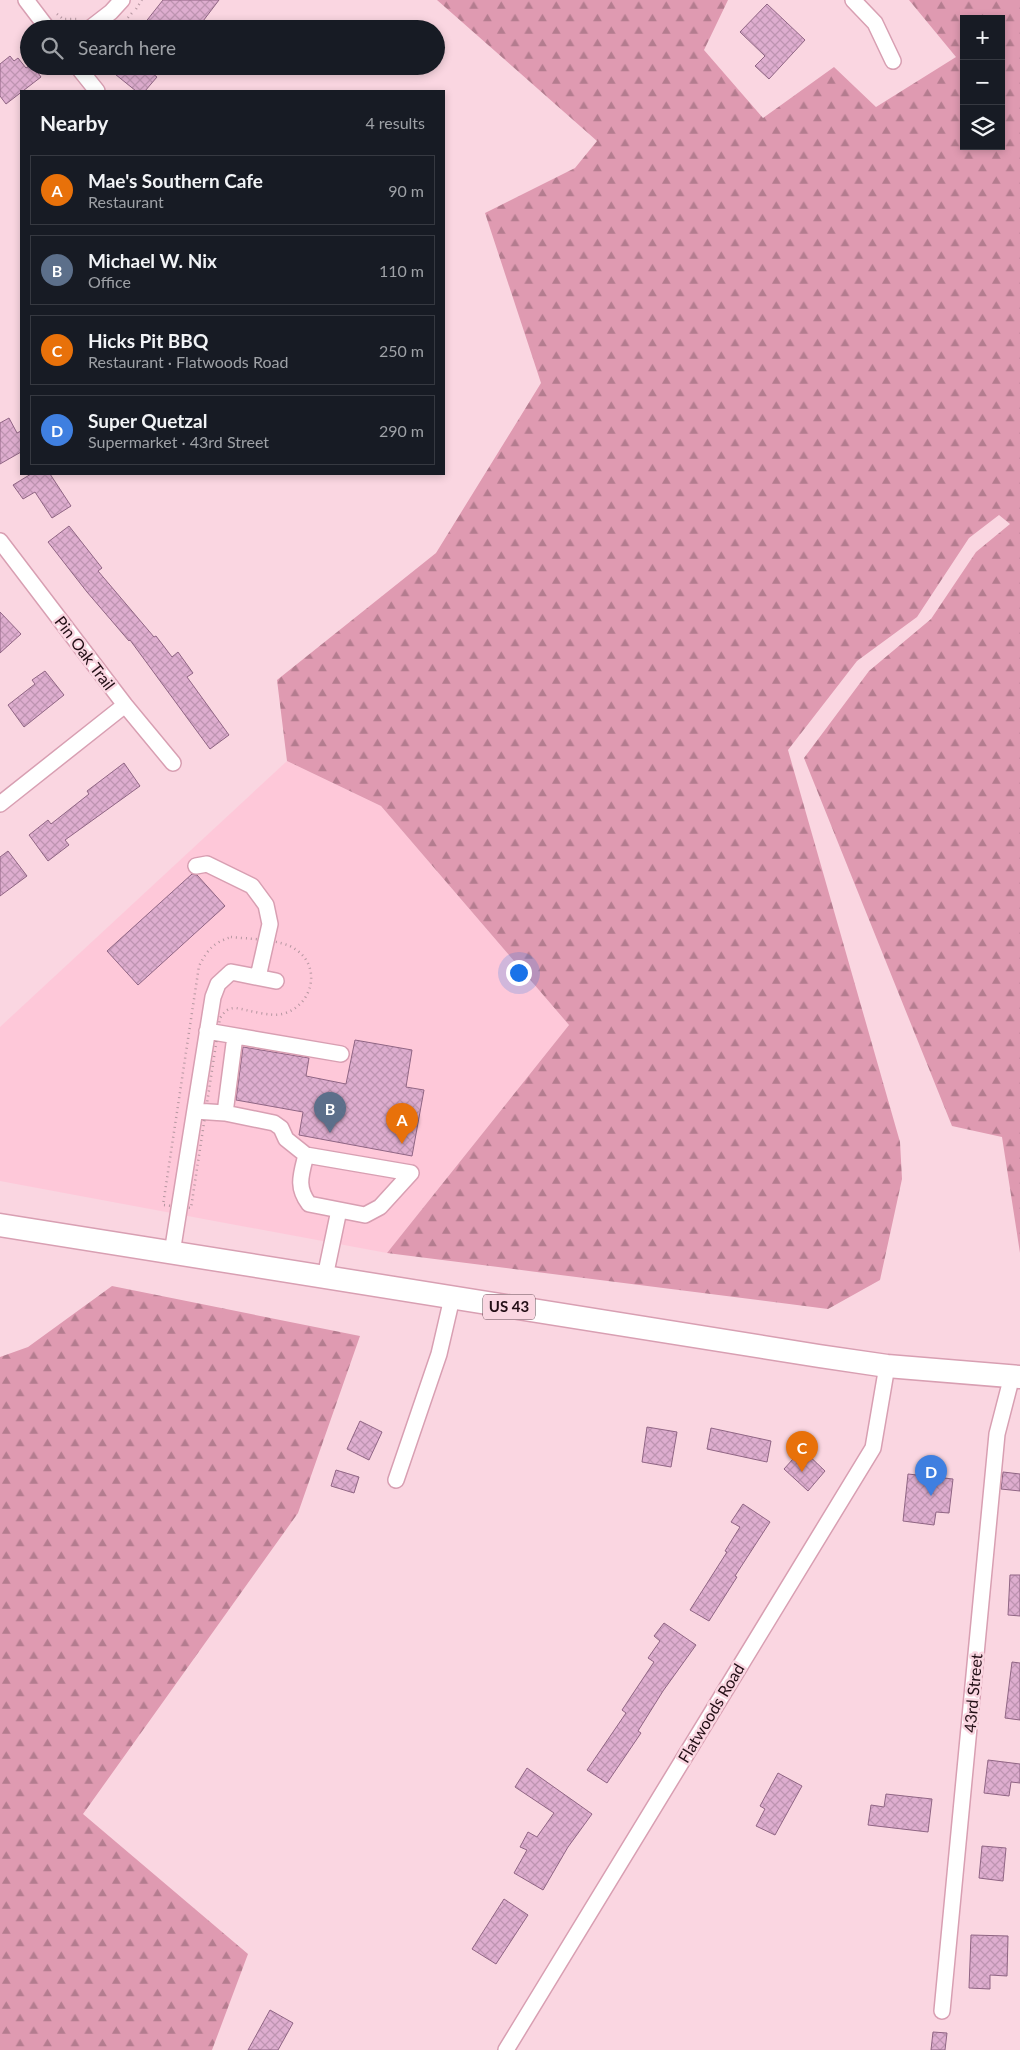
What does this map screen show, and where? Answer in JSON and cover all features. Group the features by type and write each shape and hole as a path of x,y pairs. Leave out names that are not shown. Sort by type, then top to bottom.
{"highway":[{"name":"US 43","path":"0,1225 887,1366 1016,1377"}],"street":[{"path":"26,0 41,20"},
{"path":"100,20 122,0"},
{"path":"853,0 875,23 893,61"},
{"path":"84,75 96,90"},
{"name":"Pin Oak Trail","path":"0,541 125,705 173,763"},
{"path":"0,804 125,705"},
{"path":"196,866 206,864 252,886 266,905 270,924 258,977"},
{"path":"172,1253 213,996 218,984 231,972 276,981"},
{"path":"208,1032 341,1054"},
{"path":"225,1113 235,1036"},
{"path":"194,1111 225,1113 274,1123 281,1128 286,1139 306,1155 411,1172 380,1207 365,1215 309,1204 301,1194 301,1174 306,1155"},
{"path":"325,1277 339,1210"},
{"path":"396,1480 439,1354 452,1298"},
{"name":"Flatwoods Road","path":"506,2050 872,1448 887,1366"},
{"name":"43rd Street","path":"942,2011 997,1434 1016,1377"}],"path":[{"path":"49,20 55,12 63,19 76,20"}],"shaded area":[{"path":"287,761 381,806 569,1025 387,1253 0,1181 0,1027"}],"green space":[{"path":"437,0 728,0 704,50 763,118 834,67 876,107 956,57 909,0 1020,0 1020,1253 1002,1137 952,1126 804,758 869,671 931,619 976,552 1010,524 999,515 969,538 917,617 857,661 788,750 900,1142 902,1179 880,1280 828,1309 387,1253 569,1025 381,806 287,761 277,680 436,553 541,383 485,213 575,168 597,141"},
{"path":"112,1286 360,1336 298,1513 83,1814 248,1954 212,2050 0,2050 0,1357 28,1347"}],"building":[{"path":"163,0 219,0 204,20 147,20"},
{"path":"767,4 805,40 769,79 755,66 765,56 740,32"},
{"path":"10,56 14,61 18,58 20,60 20,75 40,75 41,77 24,90 20,90 20,93 6,104 0,96 0,64"},
{"path":"116,75 154,75 157,77 146,90 135,90"},
{"path":"9,418 17,433 20,432 20,453 0,464 0,423"},
{"path":"29,475 51,475 71,506 52,518 35,492 23,499 13,485"},
{"path":"69,526 102,568 98,571 154,637 156,636 172,657 178,652 193,673 187,677 229,735 210,749 130,640 87,592 48,542"},
{"path":"0,612 21,634 0,653"},
{"path":"45,671 64,695 24,727 8,705 35,684 32,680"},
{"path":"124,763 140,786 65,840 69,845 48,861 29,835 48,820 51,824 89,794 87,791"},
{"path":"8,851 27,876 0,896 0,857"},
{"path":"192,874 197,875 225,906 138,985 107,951"},
{"path":"355,1040 412,1050 406,1087 424,1090 412,1156 299,1135 303,1112 236,1100 243,1047 309,1058 306,1076 346,1084"},
{"path":"360,1421 382,1432 369,1460 347,1449"},
{"path":"647,1427 677,1432 671,1467 642,1462"},
{"path":"711,1428 771,1441 767,1462 707,1449"},
{"path":"802,1449 825,1471 808,1491 784,1469"},
{"path":"336,1470 359,1477 354,1493 331,1486"},
{"path":"1003,1472 1020,1474 1020,1491 1001,1489"},
{"path":"908,1474 953,1479 949,1513 936,1512 934,1525 903,1521"},
{"path":"743,1504 770,1522 709,1621 690,1610 727,1552 725,1551 740,1527 731,1522"},
{"path":"1010,1575 1020,1575 1020,1616 1008,1615"},
{"path":"664,1623 696,1645 663,1691 638,1731 641,1733 607,1783 587,1770 626,1713 622,1710 654,1662 648,1658 660,1641 654,1636"},
{"path":"1012,1662 1020,1663 1020,1720 1005,1718"},
{"path":"988,1760 1020,1764 1020,1783 1011,1782 1009,1796 984,1793"},
{"path":"527,1768 592,1814 568,1847 543,1890 514,1873 527,1850 520,1847 528,1832 537,1837 554,1813 515,1787"},
{"path":"778,1773 802,1786 775,1835 756,1826 765,1809 760,1806"},
{"path":"886,1794 932,1799 928,1832 868,1825 871,1805 884,1807"},
{"path":"982,1846 1006,1848 1003,1881 979,1878"},
{"path":"504,1899 528,1915 496,1964 472,1949"},
{"path":"971,1935 1008,1936 1007,1976 990,1975 990,1989 969,1988"},
{"path":"270,2010 293,2023 278,2050 248,2050"},
{"path":"933,2032 947,2033 945,2050 931,2050"}],"place":[{"name":"Michael W. Nix","path":"330,1133"},
{"name":"Mae's Southern Cafe","path":"402,1144"},
{"name":"Hicks Pit BBQ","path":"802,1472"},
{"name":"Super Quetzal","path":"931,1496"}]}
